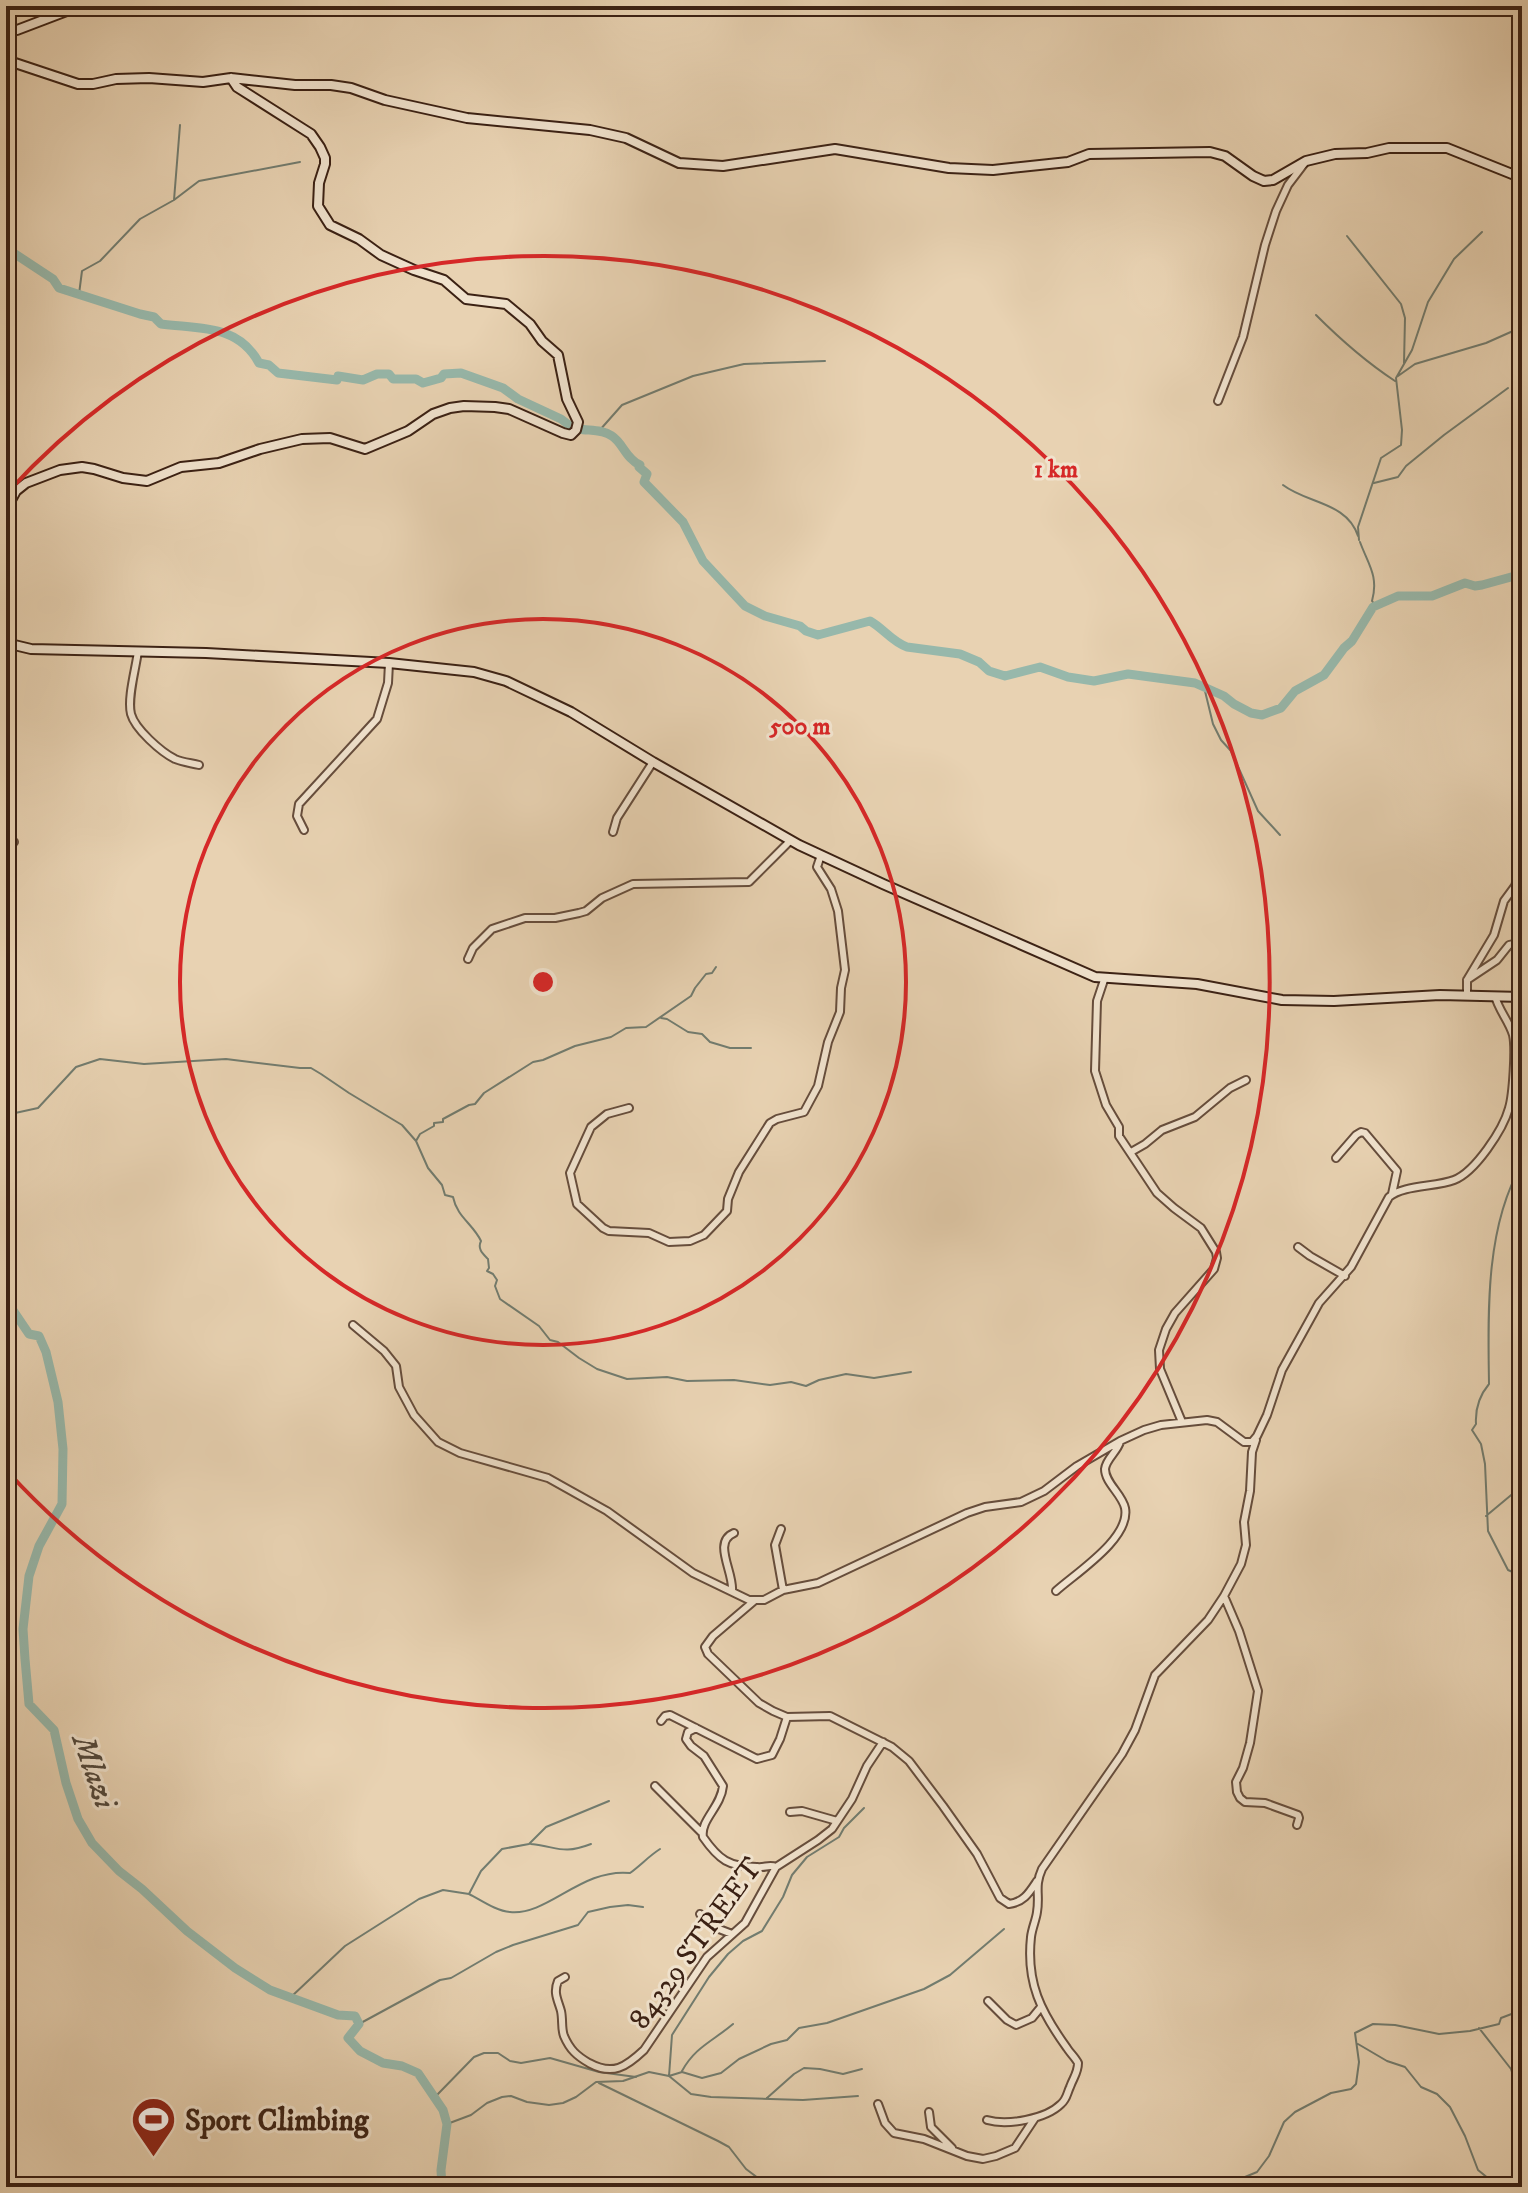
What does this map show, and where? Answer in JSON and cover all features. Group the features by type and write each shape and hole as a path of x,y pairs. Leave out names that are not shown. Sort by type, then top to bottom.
{"street":[{"path":"6,30 17,30 80,6"},
{"path":"6,60 78,84 116,79 203,82 231,78 351,88 385,100 467,118 590,130 626,138 689,165 723,166 835,149 949,168 993,170 1068,162 1089,154 1210,152 1225,156 1264,181 1273,180 1306,161 1335,154 1367,153 1389,148 1447,148 1522,178"},
{"path":"6,525 10,502 20,487 72,468 94,469 147,481 181,467 219,463 254,450 302,439 330,438 365,449 408,431 433,414 464,406 509,409 563,433 571,435 576,430 578,422 567,399 558,355 542,341 530,324 506,304 466,299 444,280 381,255 359,239 330,225 318,206 319,183 325,164 320,147 311,134 237,87 231,78"},
{"path":"1218,401 1243,337 1276,211 1288,185 1306,161"},
{"path":"6,643 31,649 389,663 474,672 506,681 571,712 653,762 821,855 1095,977 1197,984 1282,1000 1334,1001 1467,995 1522,997"},
{"path":"138,651 131,700 135,722 145,736 175,759 199,765"},
{"path":"304,830 297,816 299,804 377,719 388,683 389,663"},
{"path":"613,832 617,818 653,762"},
{"path":"6,835 14,842"},
{"path":"468,959 473,948 492,929 525,918 555,918 586,911 602,898 633,884 749,882 791,840"},
{"path":"629,1108 607,1114 591,1127 570,1173 577,1204 603,1228 615,1232 649,1233 680,1243 704,1235 727,1211 728,1199 739,1172 770,1123 804,1112 818,1086 828,1042 840,1012 846,966 834,896 817,867 821,855"},
{"path":"1467,995 1467,980 1494,935 1504,901 1517,882 1522,866"},
{"path":"1467,980 1497,960 1509,945 1522,942"},
{"path":"1105,977 1097,1001 1095,1071 1106,1105 1119,1127 1119,1136 1157,1193 1201,1228 1216,1252 1214,1269 1175,1313 1159,1350 1162,1377 1182,1422"},
{"path":"1392,1194 1462,1177 1472,1168 1506,1117 1512,1096 1514,1043 1495,996"},
{"path":"1131,1152 1162,1130 1195,1117 1230,1088 1246,1080"},
{"path":"754,1601 713,1636 705,1647 706,1651 759,1703 787,1717 830,1716 883,1742 909,1761 977,1854 1000,1898 1009,1904 1018,1903 1028,1895 1042,1869 1122,1754 1135,1730 1155,1675 1197,1632 1224,1596 1241,1564 1245,1550 1244,1522 1250,1491 1252,1452 1282,1370 1313,1314 1345,1276 1392,1194 1397,1171 1365,1133 1356,1135 1336,1158"},
{"path":"1298,1247 1345,1276"},
{"path":"353,1325 396,1366 399,1387 414,1415 438,1442 460,1453 548,1478 607,1511 693,1573 754,1601 764,1600 783,1590 818,1583 967,1513 1021,1502 1044,1491 1077,1466 1144,1430 1207,1420 1217,1422 1248,1443 1257,1436"},
{"path":"1056,1591 1107,1548 1119,1533 1125,1510 1120,1494 1105,1471 1120,1441"},
{"path":"781,1529 775,1545 783,1590"},
{"path":"732,1591 733,1581 724,1541 734,1533"},
{"path":"1224,1596 1258,1691 1250,1743 1236,1782 1237,1792 1245,1802 1265,1803 1298,1815 1297,1825"},
{"path":"661,1721 670,1715 747,1755 762,1759 772,1755 775,1750 787,1717"},
{"path":"696,1728 688,1732 686,1739 704,1756 723,1786 718,1806 701,1832"},
{"name":"84329 STREET","path":"565,1977 558,1981 555,1988 563,2032 574,2054 608,2070 623,2066 638,2056 702,1963 745,1923 776,1867 818,1840 837,1821 883,1742"},
{"path":"655,1786 701,1832 709,1847 723,1861 752,1867 776,1867"},
{"path":"790,1812 802,1811 837,1821"},
{"path":"6,1869 12,1884 6,1905"},
{"path":"987,2120 1000,2123 1035,2118 1056,2108 1064,2101 1079,2066 1041,2007 1030,1962 1039,1899 1037,1881"},
{"path":"700,1914 719,1929 732,1934"},
{"path":"988,2001 1016,2025 1032,2018 1041,2007"},
{"path":"878,2104 888,2128 894,2133 924,2139 983,2159 1010,2151 1035,2118"},
{"path":"929,2112 931,2127 954,2151"}],"waterway":[{"path":"174,200 180,125"},
{"path":"79,294 82,271 100,261 140,219 174,200 199,181 300,162"},
{"path":"1359,540 1358,527 1381,458 1401,445 1396,378 1412,350 1428,302 1454,259 1482,232"},
{"path":"1347,236 1401,304 1405,318 1404,363"},
{"path":"6,248 53,279 59,288 154,317 161,324 203,328 229,335 250,350 259,363 269,365 278,373 337,380 338,376 363,380 377,374 389,374 393,379 416,379 423,383 441,378 444,374 461,373 503,388 573,428"},
{"path":"1316,315 1354,350 1395,381"},
{"path":"1398,376 1415,364 1486,343 1522,327"},
{"path":"599,431 622,405 693,376 744,364 825,361"},
{"path":"1374,483 1398,477 1406,466 1444,435 1508,388"},
{"path":"579,429 604,432 616,439 647,474 644,482 683,522 703,561 745,606 818,635 870,621 907,647 960,654 979,662 989,671 1005,676 1040,667 1068,677 1094,681 1128,674 1195,683 1251,713 1262,715 1281,708 1295,691 1324,675 1352,641 1373,607 1398,596 1432,596 1465,583 1482,585 1522,574"},
{"path":"1283,485 1345,516 1358,536"},
{"path":"1360,542 1373,577 1372,601 1376,606"},
{"path":"1204,687 1213,724 1221,740 1231,751 1258,811 1280,835"},
{"path":"6,1115 38,1108 76,1067 100,1059 144,1064 226,1059 311,1068 402,1125 416,1141 434,1123 443,1122 443,1119 475,1104 484,1093 533,1062 575,1046 611,1037 626,1028 646,1027 691,996 706,974 712,973 716,967"},
{"path":"661,1018 688,1032 702,1034 710,1042 730,1048 751,1048"},
{"path":"416,1141 445,1195 453,1197 458,1210 481,1241 480,1249 488,1259 487,1271 497,1280 495,1286 500,1299 539,1326 550,1340 558,1342 597,1369 627,1379 667,1377 687,1381 734,1380 770,1385 791,1382 806,1386 846,1374 874,1378 911,1372"},
{"path":"1522,1164 1501,1215 1495,1243 1489,1300 1489,1384 1478,1402 1476,1424 1472,1430 1481,1444 1485,1464 1488,1531 1508,1570 1522,1576"},
{"name":"Mlazi","path":"6,1300 29,1334 39,1336 58,1402 63,1449 62,1504 39,1546 29,1576 23,1629 29,1704 54,1730 78,1819 92,1843 119,1871 187,1931 235,1968 270,1990 338,2015 355,2016 359,2024 348,2038 360,2051 383,2063 418,2073 443,2110 447,2124 442,2187"},
{"path":"1486,1516 1522,1486"},
{"path":"291,1997 345,1946 419,1899 443,1890 469,1894 481,1871 502,1849 529,1844 546,1827 609,1801"},
{"path":"858,2096 803,2100 711,2097 691,2094 669,2076 672,2035 709,1977 728,1954 762,1931 783,1897 792,1875 807,1857 839,1837 864,1808"},
{"path":"531,1844 567,1850 591,1844"},
{"path":"469,1894 499,1910 524,1911 596,1878 612,1873 630,1873 660,1849"},
{"path":"359,2024 496,1952 578,1925 588,1912 628,1905 643,1907"},
{"path":"447,2124 471,2115 502,2097 511,2096 549,2105 576,2097 596,2082 623,2081 649,2072 669,2076 682,2072 702,2078 721,2073 739,2059 787,2040 799,2028 827,2023 924,1989 950,1975 1004,1929"},
{"path":"1241,2187 1245,2177 1257,2172 1269,2156 1284,2122 1295,2112 1331,2093 1351,2089 1356,2084 1359,2062 1355,2033 1373,2024 1439,2034 1470,2031 1499,2024 1501,2018 1522,2010"},
{"path":"682,2071 699,2050 733,2024"},
{"path":"1479,2028 1511,2069 1522,2103"},
{"path":"1358,2044 1387,2061 1405,2067 1421,2087 1437,2094 1450,2107 1478,2170 1499,2187"},
{"path":"435,2097 474,2057 484,2053 498,2053 510,2061 521,2063 550,2058 599,2072 636,2077"},
{"path":"767,2098 804,2068 843,2074 862,2069"},
{"path":"599,2083 729,2147 746,2169 770,2187"}],"place":[{"name":"Sport Climbing","path":"154,2159"}]}
